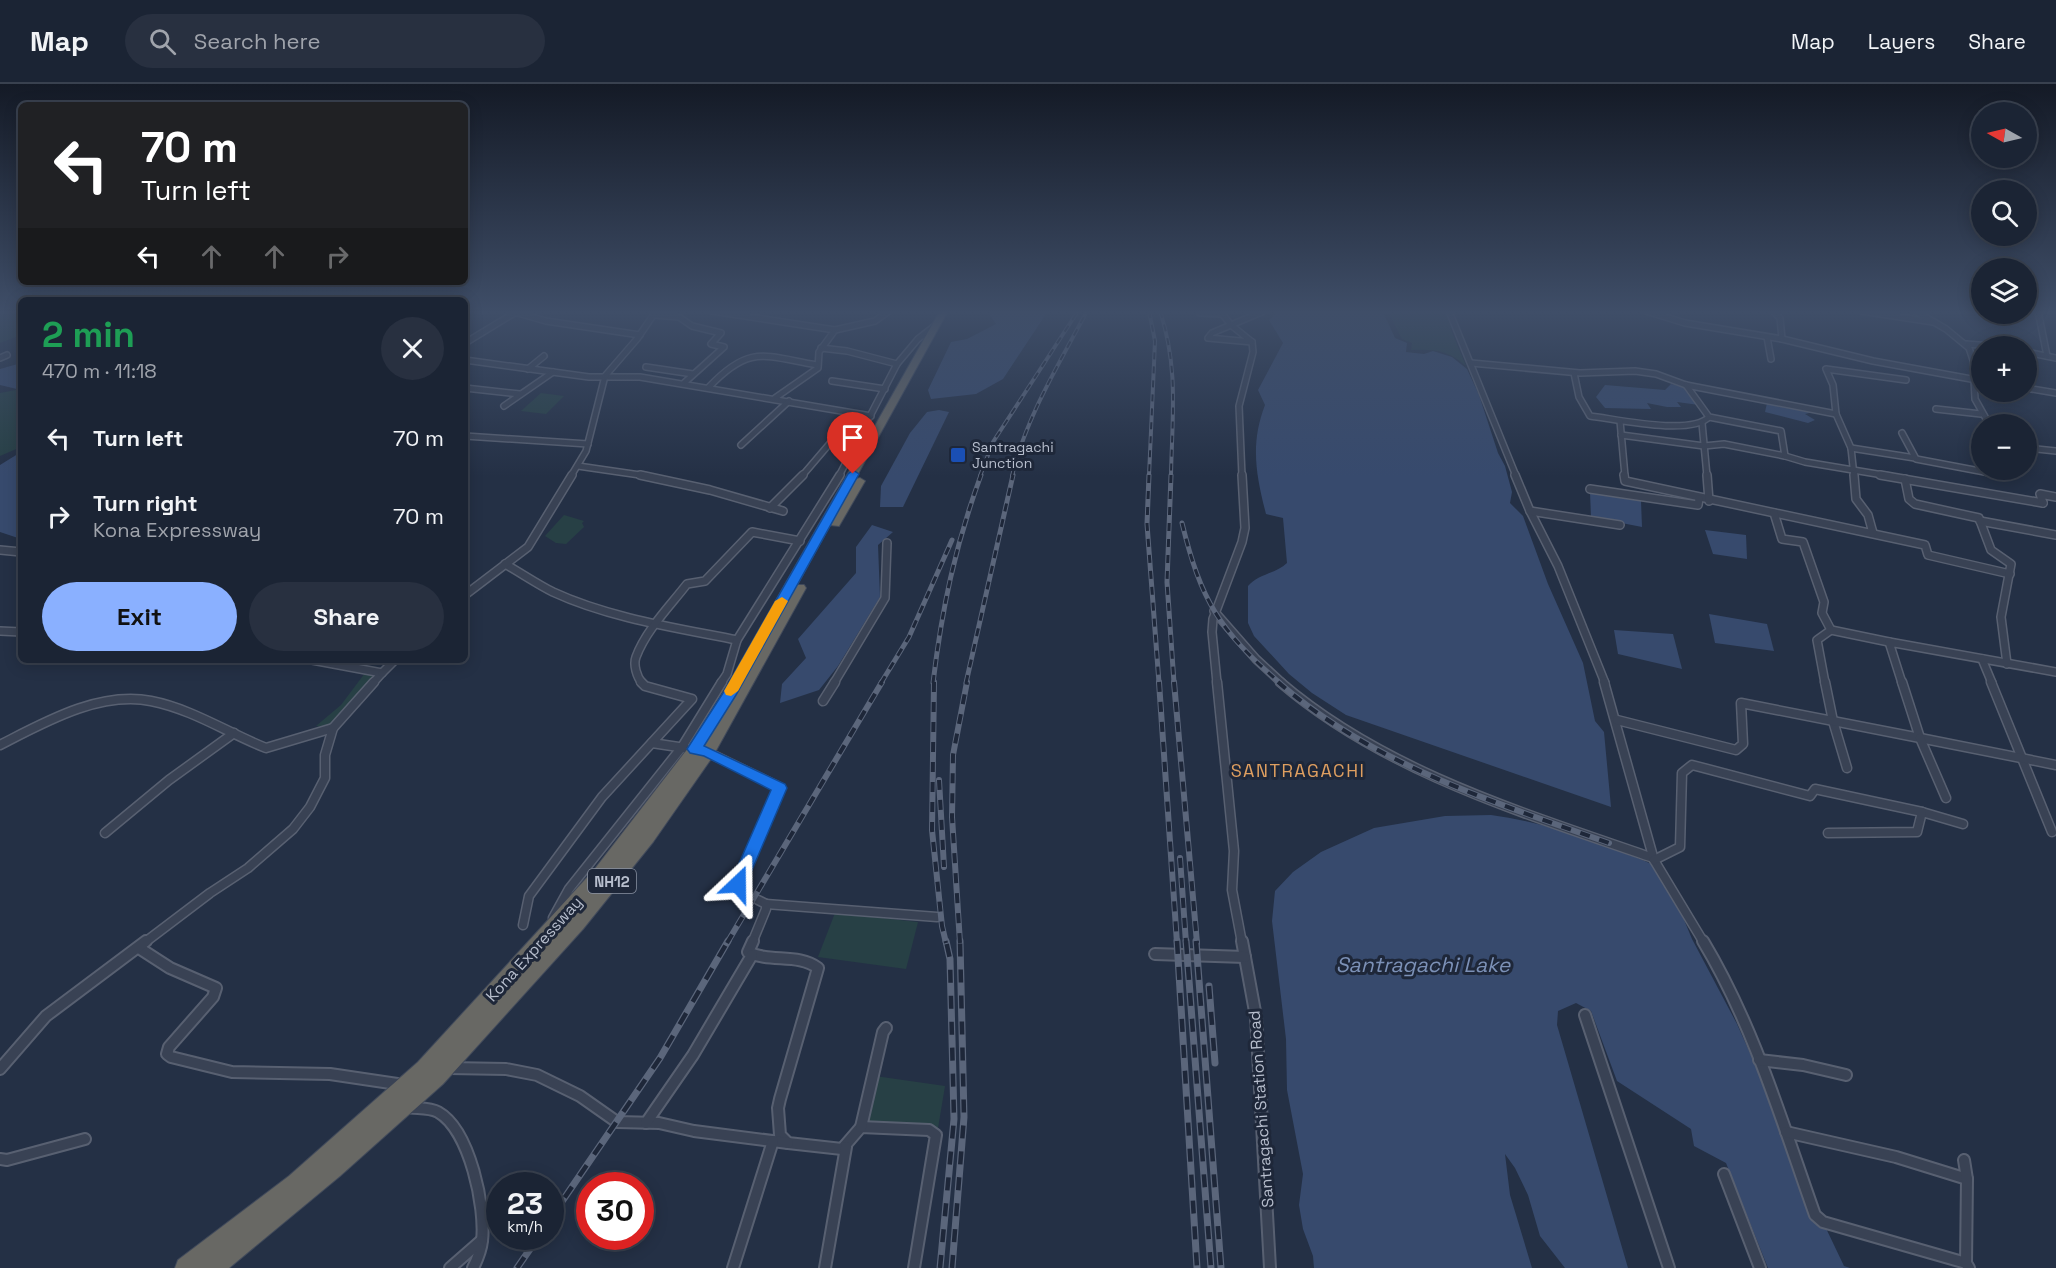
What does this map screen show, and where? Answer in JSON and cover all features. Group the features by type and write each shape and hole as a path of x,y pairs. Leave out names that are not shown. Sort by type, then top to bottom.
{"highway":[{"name":"Kona Expressway","path":"899,402 917,366"},
{"name":"Kona Expressway","path":"186,1268 296,1183 405,1085 435,1072 577,924 647,838 695,750 919,366"},
{"name":"Kona Expressway","path":"212,1268 405,1107 600,875 695,750"}],"street":[{"path":"509,366 589,377 605,375 684,383 866,416"},
{"path":"528,369 531,366"},
{"path":"468,593 528,547 578,466 588,444 605,375 613,366"},
{"path":"684,383 702,366"},
{"path":"709,387 733,366"},
{"path":"775,398 810,375 817,366"},
{"path":"695,750 727,674 737,640 845,467 866,416 885,389 896,366"},
{"name":"Santragachi Station Road","path":"1249,366 1239,406 1244,546 1214,611 1212,632 1234,851 1232,890 1256,1017 1270,1268"},
{"path":"1472,366 1530,511 1567,588 1600,670 1617,720 1654,859 1726,980 1759,1060 1815,1215 1823,1222 1967,1265 1967,1179 1964,1160"},
{"path":"1505,366 1574,373 1635,371 1656,374 1686,385 1836,414"},
{"path":"1872,374 1873,366"},
{"path":"1900,366 1971,380"},
{"path":"646,367 693,374"},
{"path":"1873,533 1868,515 1856,499 1851,448 1836,414 1833,385 1826,369 1906,380"},
{"path":"504,406 553,372"},
{"path":"1574,373 1579,398 1590,416 1671,426 1702,423 1709,417"},
{"path":"832,381 885,389"},
{"path":"1686,385 1709,417 1781,431 1785,456"},
{"path":"468,388 520,394"},
{"path":"2037,390 2056,393"},
{"path":"741,445 789,401"},
{"path":"1975,402 1981,414"},
{"path":"1936,409 1981,414"},
{"path":"770,508 811,467 831,442 866,416"},
{"path":"1620,421 1625,482 1925,545 1928,555 2010,574"},
{"path":"1702,423 1709,501"},
{"path":"1902,433 1915,458"},
{"path":"1621,435 1704,446 1724,444 1805,462 1852,468 2043,503 2040,494 2056,496"},
{"path":"468,436 588,444"},
{"path":"1851,448 1971,469"},
{"path":"2037,449 2056,451"},
{"path":"578,466 631,473 710,490 783,511"},
{"path":"1905,479 1909,499 1914,504 2056,535"},
{"path":"1590,489 1698,505 1699,499"},
{"path":"1530,511 1620,525"},
{"path":"1774,513 1782,539 1803,542 1824,602 1822,613 1832,630"},
{"path":"1980,520 1992,550 2011,564 2001,617 2007,664"},
{"path":"523,925 529,896 602,797 692,699 645,686 638,678 635,659 656,624 687,584 705,580 752,532 800,541"},
{"path":"823,700 885,598 887,543"},
{"path":"0,550 18,552"},
{"path":"504,564 554,592 656,624 737,640"},
{"path":"1214,611 1276,678 1304,701 1390,756 1467,790 1654,859 1680,847 1680,784 1682,773 1692,765 1810,796 1815,789 1922,812 1964,824"},
{"path":"1847,768 1833,721 1817,640 1832,630 2056,672"},
{"path":"0,631 18,632"},
{"path":"1889,642 1920,738 1946,798"},
{"path":"1982,659 2052,832"},
{"path":"328,663 382,673"},
{"path":"0,1069 46,1016 210,893 248,868 293,829 310,807 326,778 325,754 333,728 392,663"},
{"path":"0,745 82,708 122,700 152,701 266,748 333,728"},
{"path":"1617,720 1737,750 1743,744 1741,703 2056,765"},
{"path":"105,832 169,780 234,733"},
{"path":"651,743 695,750 779,788 736,890 757,900 936,917"},
{"path":"1828,833 1917,831 1922,812"},
{"path":"757,900 748,952 752,955 810,963 818,968 778,1108 780,1135 788,1143"},
{"path":"139,948 170,968 216,988 213,997 169,1047 167,1054 171,1057 232,1072 330,1074 405,1085"},
{"path":"1155,954 1245,957"},
{"path":"646,1122 693,1055 752,955"},
{"path":"1585,1014 1669,1268"},
{"path":"861,1127 883,1032 886,1028"},
{"path":"1759,1060 1803,1065 1846,1075"},
{"path":"435,1072 506,1069 537,1076 580,1096 617,1122 646,1122 773,1142 837,1149 846,1147"},
{"path":"405,1107 438,1112 462,1138 472,1168 482,1225 480,1254 473,1268"},
{"path":"825,1268 846,1147 856,1130 861,1127 929,1130 936,1135 914,1268"},
{"path":"1786,1132 1896,1157 1967,1179"},
{"path":"0,1159 7,1160 85,1139"},
{"path":"733,1268 773,1142"},
{"path":"1724,1174 1760,1268"},
{"path":"450,1268 482,1240"}],"green space":[{"path":"18,390 18,448 0,456 0,393"},
{"path":"541,393 564,396 546,414 521,411"},
{"path":"564,515 584,521 582,523 584,527 566,544 556,543 545,536"},
{"path":"365,673 380,673 343,716 325,726 316,726 341,705"},
{"path":"835,913 918,922 906,969 818,957"},
{"path":"875,1076 945,1086 938,1128 866,1125"}],"water":[{"path":"18,366 18,389 0,385 0,369"},
{"path":"939,366 1011,366 1003,379 976,394 931,399 928,390"},
{"path":"1271,366 1464,366 1467,369 1505,466 1512,492 1510,503 1523,516 1548,584 1583,663 1595,721 1604,732 1611,807 1346,715 1312,693 1289,674 1254,636 1248,623 1248,586 1287,563 1283,518 1266,514 1257,473 1257,433 1265,405 1258,390"},
{"path":"1671,384 1692,389 1699,405 1677,402 1681,407 1647,403 1651,409 1605,408 1596,397 1605,385 1665,390"},
{"path":"1767,403 1813,412 1805,414 1815,420 1808,423 1765,412"},
{"path":"939,410 949,412 903,507 880,507 881,486 910,433 927,412"},
{"path":"18,454 18,538 0,532 0,465"},
{"path":"1590,492 1641,501 1642,527 1591,517"},
{"path":"872,525 893,532 878,545 880,597 838,666 819,690 780,703 782,684 806,658 798,639 856,573 856,547"},
{"path":"1705,530 1746,535 1747,559 1713,554"},
{"path":"1709,614 1767,624 1774,651 1715,643"},
{"path":"1614,630 1673,634 1682,669 1618,654"},
{"name":"Santragachi Lake","path":"1491,815 1557,829 1663,869 1692,939 1737,1024 1767,1091 1791,1155 1844,1266 1850,1268 1768,1268 1726,1163 1694,1146 1691,1129 1617,1081 1591,1011 1576,1003 1558,1011 1557,1025 1628,1268 1565,1268 1540,1236 1528,1195 1515,1168 1505,1154 1510,1195 1532,1268 1314,1268 1313,1256 1303,1229 1299,1205 1303,1174 1287,1090 1286,1039 1272,921 1275,891 1293,872 1321,852 1374,828 1445,816"}],"railway":[{"path":"980,476 993,442 1042,366"},
{"path":"1012,476 1034,412 1058,366"},
{"path":"1149,476 1154,366"},
{"path":"1171,366 1173,413 1171,476"},
{"path":"933,683 951,577 981,475"},
{"path":"966,683 1013,475"},
{"path":"1149,475 1147,524 1159,683"},
{"path":"1171,475 1167,582 1174,683"},
{"path":"1182,523 1197,573 1215,612 1242,647 1280,683"},
{"path":"881,683 909,637 952,540"},
{"path":"727,943 882,682"},
{"path":"934,682 932,830 942,926 946,943"},
{"path":"960,943 952,817 953,755 967,682"},
{"path":"1159,682 1177,943"},
{"path":"1174,682 1197,943"},
{"path":"1278,682 1314,711 1393,758 1478,796 1609,843"},
{"path":"939,780 944,867"},
{"path":"1180,858 1186,943"},
{"path":"564,1199 660,1058 728,941"},
{"path":"940,1268 954,1119 950,959 946,941"},
{"path":"952,1268 964,1117 960,941"},
{"path":"1177,941 1197,1268"},
{"path":"1186,941 1211,1268"},
{"path":"1196,941 1221,1268"},
{"path":"1209,986 1215,1063"},
{"path":"517,1268 529,1250"}],"slow traffic":[{"path":"731,691 782,601"}],"place":[{"name":"Santragachi Junction","path":"958,455"}],"district":[{"name":"SANTRAGACHI","path":"1298,770"}],"route":[{"path":"738,884 779,793 779,788 708,752 695,749 729,695 853,474"}]}
